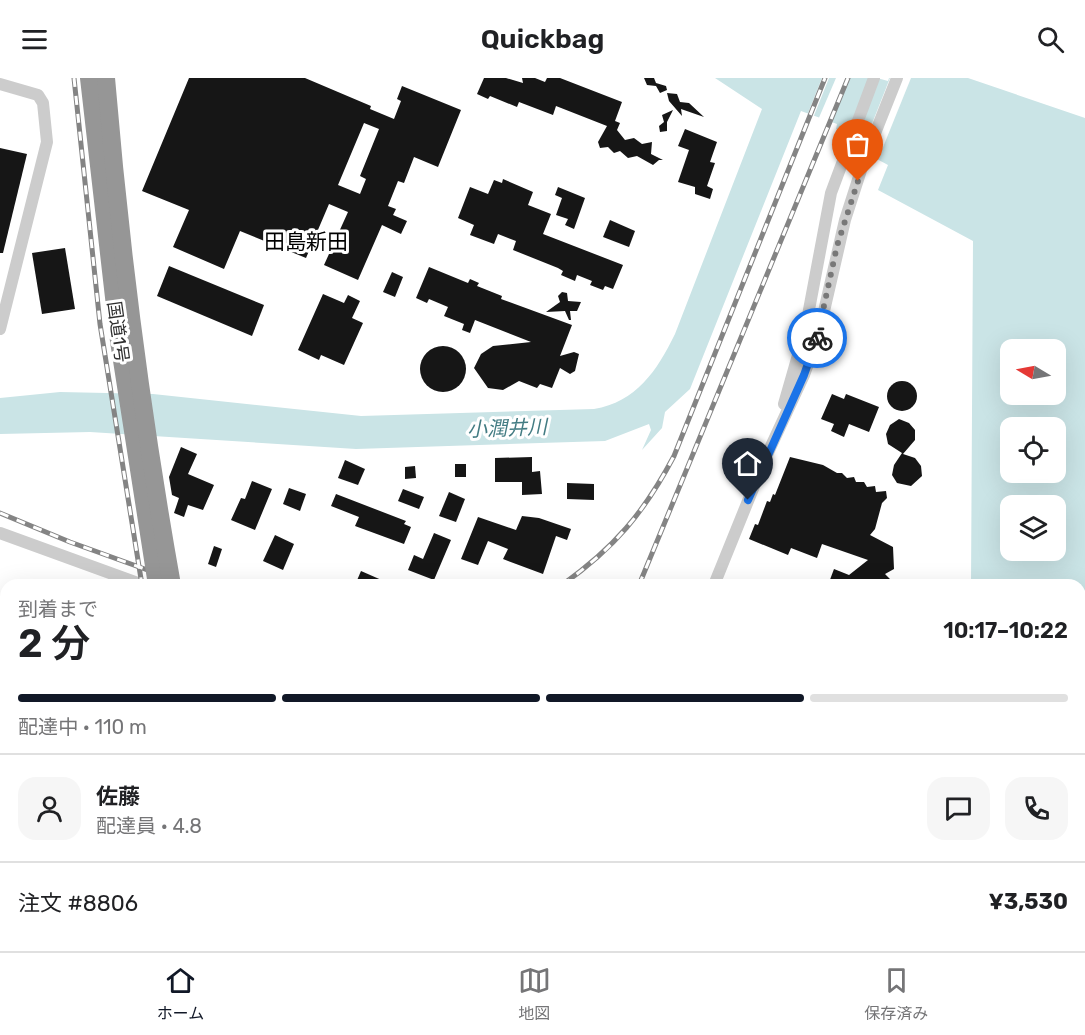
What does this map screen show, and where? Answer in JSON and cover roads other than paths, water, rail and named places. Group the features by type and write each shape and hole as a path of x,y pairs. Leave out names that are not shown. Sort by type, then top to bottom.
{"highway":[{"name":"国道1号","path":"89,78 119,341 156,579"},
{"name":"国道1号","path":"106,78 116,202 135,347 171,579"}],"street":[{"path":"718,579 765,459 797,361 831,194 849,140 874,78"},
{"path":"765,459 804,375 819,333 837,246 864,161 897,78"},
{"path":"0,84 38,95 43,103 46,142 0,329"},
{"path":"0,533 119,579"}],"water":[{"name":"小潤井川","path":"715,78 877,78 888,81 889,78 968,78 1085,118 1085,579 971,579 973,241 878,190 888,165 860,150 863,140 836,129 837,124 801,111 690,389 665,412 662,428 642,450 651,430 649,424 605,441 356,449 90,432 0,434 0,398 60,392 153,394 361,416 594,409 622,400 644,383 668,348 762,109"}],"railway":[{"path":"74,78 100,324 141,579"},
{"path":"570,579 597,557 626,528 651,495 674,456 825,78"},
{"path":"641,579 848,78"},
{"path":"0,513 70,542 172,579"}],"district":[{"name":"田島新田","path":"306,241"}]}
